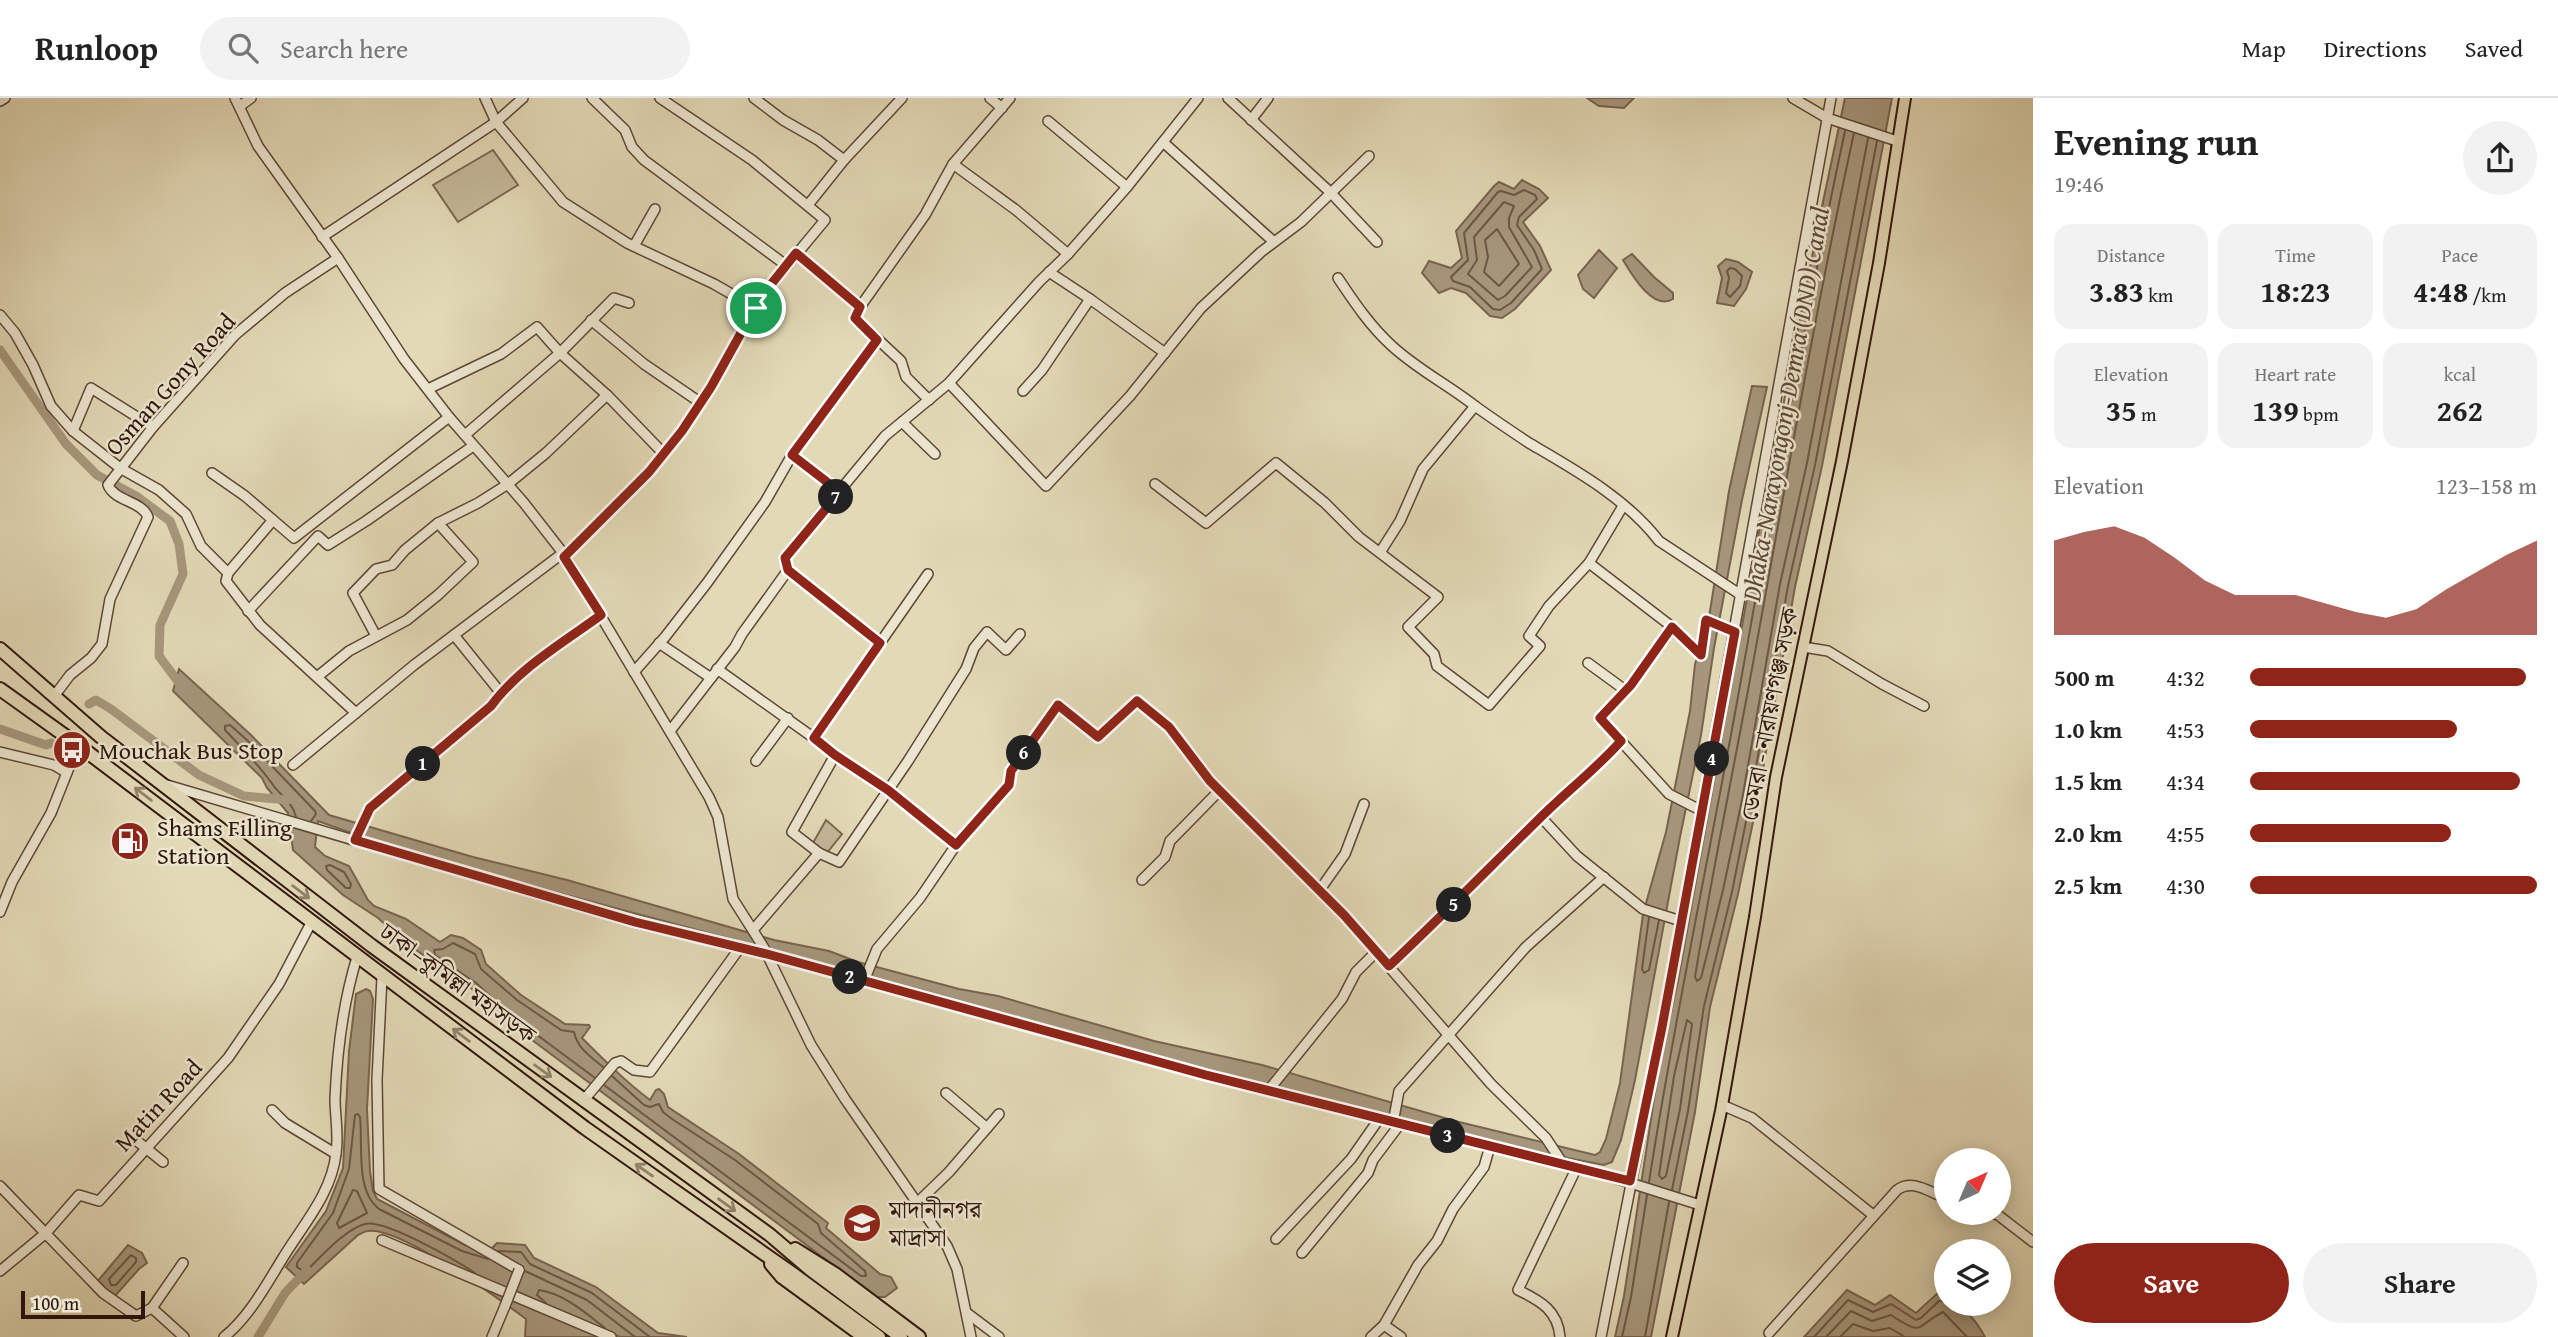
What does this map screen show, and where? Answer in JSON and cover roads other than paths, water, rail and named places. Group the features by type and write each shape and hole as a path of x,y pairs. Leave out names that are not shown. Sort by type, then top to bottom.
{"highway":[{"name":"ঢাকা–কুমিল্লা মহাসড়ক","path":"0,649 101,737 372,946 588,1096 901,1337"},
{"name":"ঢাকা–কুমিল্লা মহাসড়ক","path":"0,689 585,1128 879,1337"},
{"path":"770,1236 826,1268 919,1337"},
{"path":"760,1251 782,1277 864,1337"}],"main road":[{"name":"ডেমরা - নারায়ণগঞ্জ সড়ক","path":"1672,1337 1722,1105 1776,777 1842,461 1879,263 1905,98"}],"street":[{"path":"0,101 5,98"},
{"path":"251,98 238,102 258,146 338,258 397,349 449,417 508,484 563,555 695,772 718,817 733,899 755,932 811,1045 845,1099 947,1246 957,1269 971,1337"},
{"path":"485,98 496,122 563,202 634,246 714,284 756,308"},
{"path":"322,237 496,122 523,98"},
{"path":"592,98 625,130 632,147 643,160 787,266"},
{"path":"293,765 454,635 563,555 664,454 701,403 761,297 825,220 752,160 660,98"},
{"path":"754,98 844,160"},
{"path":"990,98 1002,108"},
{"path":"929,400 906,377 901,361 855,318 925,215 953,164 1010,98"},
{"path":"880,643 788,570 785,558 885,436 949,383 1068,254 1127,187 1198,98"},
{"path":"1228,98 1331,193 1377,242"},
{"path":"1251,120 1268,98"},
{"path":"1793,98 1827,118 1897,141"},
{"path":"1601,1337 1702,811 1831,98"},
{"path":"808,205 896,100"},
{"path":"1048,121 1127,187"},
{"path":"1163,142 1274,242"},
{"path":"949,383 1046,486 1130,396 1201,308 1274,242 1301,222 1369,156"},
{"path":"953,164 1016,210 1068,254"},
{"path":"634,246 655,209"},
{"path":"796,253 860,307"},
{"name":"Osman Gony Road","path":"55,695 102,644 110,599 148,517 144,510 110,491 108,485 153,427 235,335 285,293 338,258"},
{"path":"1049,272 1165,353"},
{"path":"1338,278 1366,319 1392,346 1426,373 1527,441 1579,472 1649,528 1659,541 1741,595"},
{"path":"465,435 560,353 614,299 629,303"},
{"path":"1023,391 1042,370 1090,299"},
{"path":"0,315 15,333 33,365 51,406 73,431 119,469 159,490 186,514 201,546 228,573"},
{"path":"591,320 644,364 701,403"},
{"path":"428,389 501,354 537,327 560,353 607,395 664,454"},
{"path":"634,672 707,583 765,502 792,455 877,340"},
{"path":"73,431 90,388 153,427"},
{"path":"376,636 353,593 376,569 392,565 405,550 438,523 508,484 546,453 607,395"},
{"path":"1381,551 1400,522 1423,469 1475,406"},
{"path":"212,473 294,538 449,417"},
{"path":"902,422 935,454"},
{"path":"248,611 318,536 328,545 473,446"},
{"path":"792,455 840,492"},
{"path":"1155,485 1206,523 1276,463 1325,503 1359,537 1381,551 1438,597 1408,627 1434,654 1437,666 1489,705 1540,646 1529,636 1549,606 1589,563 1623,506"},
{"path":"273,520 228,573 226,581 248,611 356,713"},
{"path":"317,677 349,652 407,620 474,562 438,523"},
{"path":"1589,563 1672,627 1701,655 1706,620 1735,632"},
{"path":"670,731 735,647 788,570"},
{"path":"814,738 928,574"},
{"path":"356,839 370,808 491,706 500,692 601,615"},
{"path":"1672,627 1625,690 1600,718 1669,794 1702,811"},
{"path":"835,755 792,832 819,853 839,862 966,669 974,648 987,632 1006,650 1020,634"},
{"path":"454,635 500,692"},
{"path":"659,643 710,678"},
{"path":"1803,647 1828,651 1924,706"},
{"path":"1588,663 1625,690"},
{"path":"717,669 888,790 956,845"},
{"path":"864,981 877,949 920,898 956,845 1009,785 1011,771 1058,705 1098,737 1137,701 1169,727 1219,791 1344,915 1491,1084 1546,1138 1563,1164"},
{"path":"756,761 788,718"},
{"path":"1389,966 1621,741"},
{"path":"1,911 12,882 51,813 78,745"},
{"path":"0,752 54,765 66,772"},
{"path":"159,783 333,835 356,839 547,898 739,949 765,951 864,981 1268,1091 1630,1181 1700,1205"},
{"path":"1142,880 1165,857 1170,841 1219,791"},
{"path":"1319,891 1345,854 1364,804"},
{"path":"1541,817 1577,856 1643,909 1681,922"},
{"path":"755,932 819,853"},
{"path":"1302,1253 1368,1173 1396,1123 1399,1091 1526,947 1604,877"},
{"name":"Matin Road","path":"0,1271 46,1233 79,1195 99,1201 140,1145 228,1058 279,984 312,923"},
{"path":"588,1096 615,1063 621,1061 634,1070 650,1072 739,949"},
{"path":"1268,1091 1342,999 1356,972 1376,952"},
{"path":"224,1337 235,1328 307,1223 324,1193 337,1154 337,1073 345,997 357,957"},
{"path":"383,977 377,1080 379,1189 519,1270 492,1337"},
{"path":"946,1093 987,1128"},
{"path":"1722,1105 1752,1118 1873,1215"},
{"path":"272,1110 285,1122 337,1154"},
{"path":"917,1203 936,1186 999,1114"},
{"path":"1276,1239 1351,1159 1379,1119"},
{"path":"140,1145 163,1163"},
{"path":"1371,1337 1384,1325 1418,1265 1437,1241 1453,1209 1484,1167 1490,1146"},
{"path":"1560,1337 1559,1322 1543,1302 1518,1290 1577,1167"},
{"path":"1769,1333 1901,1186 1915,1185 1934,1193"},
{"path":"0,1186 103,1293 136,1316 152,1308 183,1263"},
{"path":"2011,1225 2033,1242"},
{"path":"382,1240 611,1337"},
{"path":"152,1308 184,1337"},
{"path":"967,1313 999,1337"},
{"path":"1384,1325 1401,1337"}],"water":[{"path":"1587,98 1634,98 1624,108 1599,106"},
{"name":"Dhaka-Narayongonj-Demra (DND) Canal","path":"1845,98 1892,98 1822,466 1795,587 1757,803 1710,1007 1695,1112 1651,1337 1615,1337 1624,1296 1658,1073 1678,981 1764,504"},
{"path":"1522,180 1539,189 1548,198 1523,222 1540,246 1551,270 1515,309 1502,318 1490,316 1466,293 1451,288 1439,293 1422,273 1429,261 1451,268 1462,258 1456,231 1499,182 1514,189"},
{"path":"1599,250 1617,268 1594,298 1583,289 1578,275"},
{"path":"1632,254 1673,293 1673,299 1658,300 1644,290 1623,260"},
{"path":"1726,259 1738,262 1752,272 1746,289 1734,306 1717,303 1722,278 1718,266"},
{"path":"1752,386 1767,387 1742,500 1714,648 1701,735 1635,1080 1621,1140 1612,1162 1604,1165 1527,1150 1163,1058 914,988 402,851 318,821 315,847 325,856 349,866 374,906 406,919 440,942 451,935 463,938 481,950 486,964 521,995 565,1024 589,1025 582,1038 632,1085 650,1100 659,1089 664,1094 668,1107 739,1154 828,1223 826,1228 880,1274 891,1277 897,1288 885,1297 876,1297 504,1019 472,989 406,943 378,918 343,895 293,850 288,813 262,778 173,691 179,669 251,735 329,815 774,940 829,951 858,962 959,989 998,996 1154,1041 1262,1065 1455,1121 1595,1155 1600,1152 1606,1139 1620,1083 1643,914 1666,832 1690,711 1695,664 1707,630 1729,491"},
{"path":"366,989 370,991 373,999 367,1109 370,1171 377,1199 465,1245 488,1252 497,1243 525,1245 534,1258 596,1287 658,1333 687,1337 620,1337 613,1334 611,1337 525,1337 526,1319 424,1251 383,1233 367,1231 358,1235 304,1284 286,1267 326,1211 343,1168 349,1051 356,994"},
{"path":"128,1245 142,1253 147,1263 114,1297 97,1282"},
{"path":"1847,1290 1875,1305 1890,1295 1916,1313 1934,1296 1934,1316 1970,1316 1985,1337 1804,1337"}],"waterway":[{"path":"0,350 66,444 97,475 136,496 170,521 179,544 183,574 160,625 159,656 182,687"},
{"path":"89,704 96,700 111,709 199,775 244,796 288,800"},
{"path":"0,729 46,745 51,743"},
{"path":"258,1337 285,1293 307,1270"}],"place":[{"name":"Mouchak Bus Stop","path":"72,750"},
{"name":"Shams Filling Station","path":"130,841"},
{"name":"মাদানীনগর মাদ্রাসা","path":"862,1223"}]}
